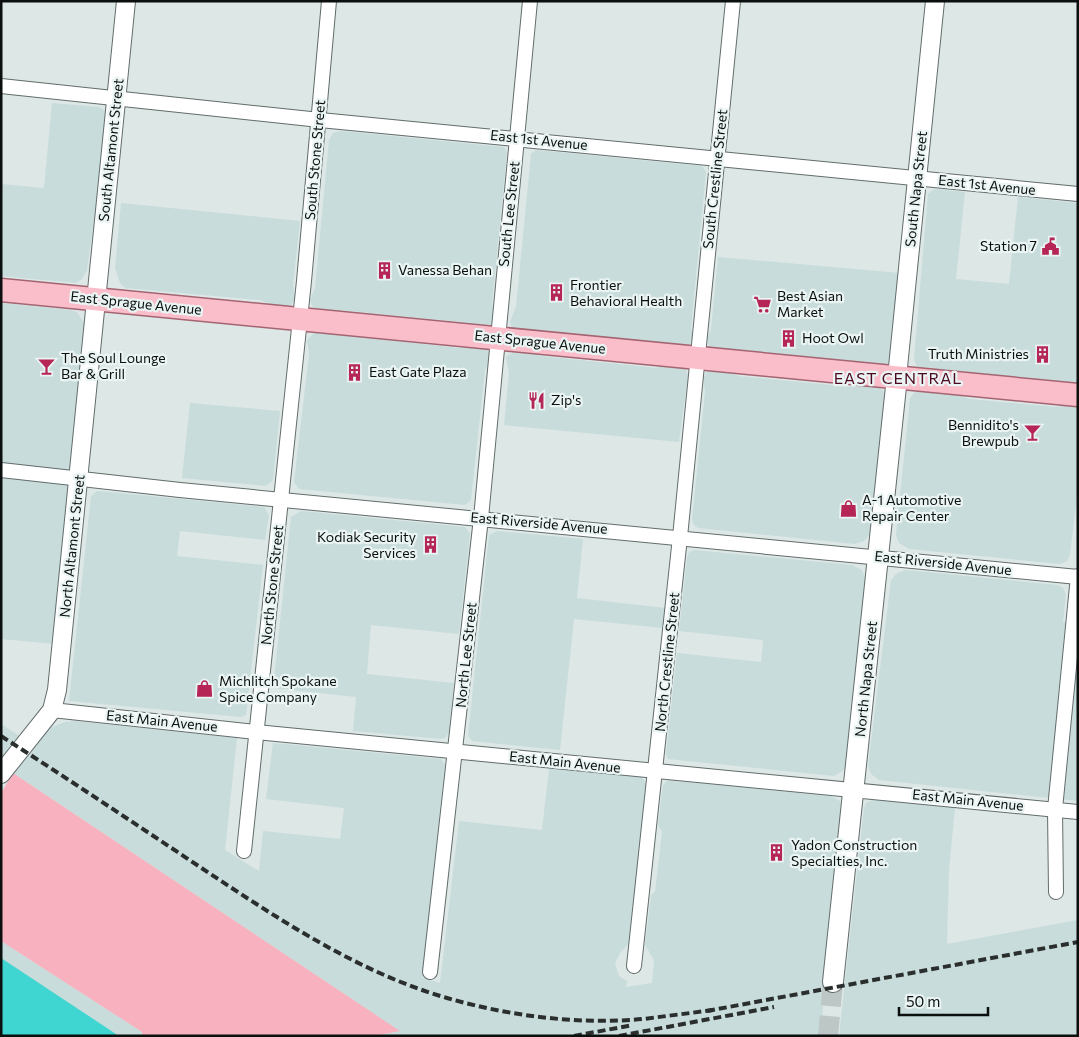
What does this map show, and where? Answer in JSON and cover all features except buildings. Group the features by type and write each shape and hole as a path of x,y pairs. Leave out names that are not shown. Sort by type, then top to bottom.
{"main road":[{"name":"East Sprague Avenue","path":"1,290 1078,395"},
{"name":"North Napa Street","path":"833,982 898,377"}],"street":[{"name":"South Altamont Street","path":"96,299 126,1"},
{"name":"South Stone Street","path":"300,319 320,120 329,1"},
{"name":"South Lee Street","path":"497,338 530,1"},
{"name":"South Crestline Street","path":"696,357 732,1"},
{"name":"South Napa Street","path":"898,377 935,1"},
{"name":"East 1st Avenue","path":"1,86 320,120 1078,194"},
{"name":"North Altamont Street","path":"1,774 52,710 59,675 96,299"},
{"name":"North Stone Street","path":"244,851 300,319"},
{"name":"North Lee Street","path":"430,972 481,518 497,338"},
{"name":"North Crestline Street","path":"634,966 680,537 696,357"},
{"name":"East Riverside Avenue","path":"1,470 281,500 1078,576"},
{"path":"1056,892 1055,809 1078,576"},
{"name":"East Main Avenue","path":"52,710 655,771 855,788 1078,812"}],"shaded area":[{"path":"52,103 99,107 106,111 108,117 87,270 82,279 76,283 1,276 1,184 44,188"},
{"path":"340,131 504,147 507,152 492,304 495,322 491,326 485,329 471,327 461,322 340,310 319,310 313,307 310,301 315,288 329,140 333,133"},
{"path":"536,150 702,166 706,172 691,328 693,338 689,345 679,348 672,344 544,330 532,333 518,332 512,328 510,322 516,307 531,154"},
{"path":"934,189 965,192 956,279 1009,284 1018,197 1078,203 1078,388 1060,381 947,370 934,373 917,368 914,359 928,194"},
{"path":"121,203 300,221 293,285 295,299 291,305 285,307 272,305 260,300 125,288 120,283 115,268"},
{"path":"718,257 900,273 889,361 886,365 841,363 832,359 728,349 714,351 709,346 707,339 711,329"},
{"path":"1,303 71,310 77,312 86,326 55,644 1,639"},
{"path":"315,332 459,348 469,346 483,347 489,351 490,359 485,370 471,500 465,505 299,489 294,482 309,354 307,340"},
{"path":"516,350 528,351 541,356 656,368 667,365 679,366 686,370 688,376 679,442 504,425 509,373 506,357"},
{"path":"713,370 726,371 738,376 852,387 864,385 878,386 883,391 885,397 870,534 864,541 855,544 698,528 694,525 692,520 705,392 703,378 707,372"},
{"path":"916,391 959,395 969,399 1056,407 1078,406 1078,488 1070,555 1067,561 1060,564 909,549 899,543 896,535 910,398"},
{"path":"190,403 280,411 273,480 266,486 182,478"},
{"path":"97,491 264,507 269,515 265,540 180,531 177,556 263,565 246,715 241,717 69,701 91,496"},
{"path":"301,511 465,527 470,534 459,634 371,625 367,674 454,683 449,732 446,737 441,739 353,731 356,697 273,688 291,517"},
{"path":"497,531 583,539 577,598 665,608 663,628 574,619 560,750 472,741 468,736 489,535"},
{"path":"694,550 852,565 862,570 866,581 849,763 843,771 834,776 668,759 666,754 677,653 761,662 763,640 679,631 687,558 689,552"},
{"path":"905,570 1058,585 1063,588 1066,594 1063,622 1078,624 1078,801 879,780 871,774 868,766 891,580 896,574"},
{"path":"75,721 237,738 225,850 259,871 263,831 340,839 344,808 266,799 273,743 441,759 445,765 422,978 440,983 459,821 542,830 549,768 642,777 646,784 629,943 620,953 615,963 619,976 627,981 626,987 652,983 654,960 645,945 651,895 655,892 662,832 658,825 663,785 668,780 830,796 840,801 843,812 820,1036 375,1036 399,1031 13,773 45,730 65,722"},
{"path":"1,724 21,737 1,762"},
{"path":"13,773 400,1031 375,1036 142,1036 142,1032 1,941 1,793"},
{"path":"873,800 955,807 949,870 947,944 1078,920 1078,1036 839,1036 864,808 866,803"},
{"path":"1,941 142,1032 142,1036 1,1036"}],"water":[{"path":"1,958 119,1036 1,1036"}],"tunnel":[{"path":"828,1036 833,982"}],"railway":[{"path":"1,736 288,924 350,959 414,987 447,998 495,1010 569,1020 619,1021 714,1010"},
{"path":"707,1011 1078,942"},
{"path":"619,1036 774,1007"},
{"path":"574,1036 633,1025"}],"place":[{"name":"Station 7","path":"1051,246"},
{"name":"Vanessa Behan","path":"384,270"},
{"name":"Frontier Behavioral Health","path":"556,293"},
{"name":"Best Asian Market","path":"763,304"},
{"name":"Hoot Owl","path":"788,338"},
{"name":"Truth Ministries","path":"1043,354"},
{"name":"The Soul Lounge Bar & Grill","path":"47,366"},
{"name":"East Gate Plaza","path":"355,372"},
{"name":"Zip's","path":"537,400"},
{"name":"Bennidito's Brewpub","path":"1033,433"},
{"name":"A-1 Automotive Repair Center","path":"848,508"},
{"name":"Kodiak Security Services","path":"430,545"},
{"name":"Michlitch Spokane Spice Company","path":"205,689"},
{"name":"Yadon Construction Specialties, Inc.","path":"777,853"}],"district":[{"name":"EAST CENTRAL","path":"898,378"}]}
